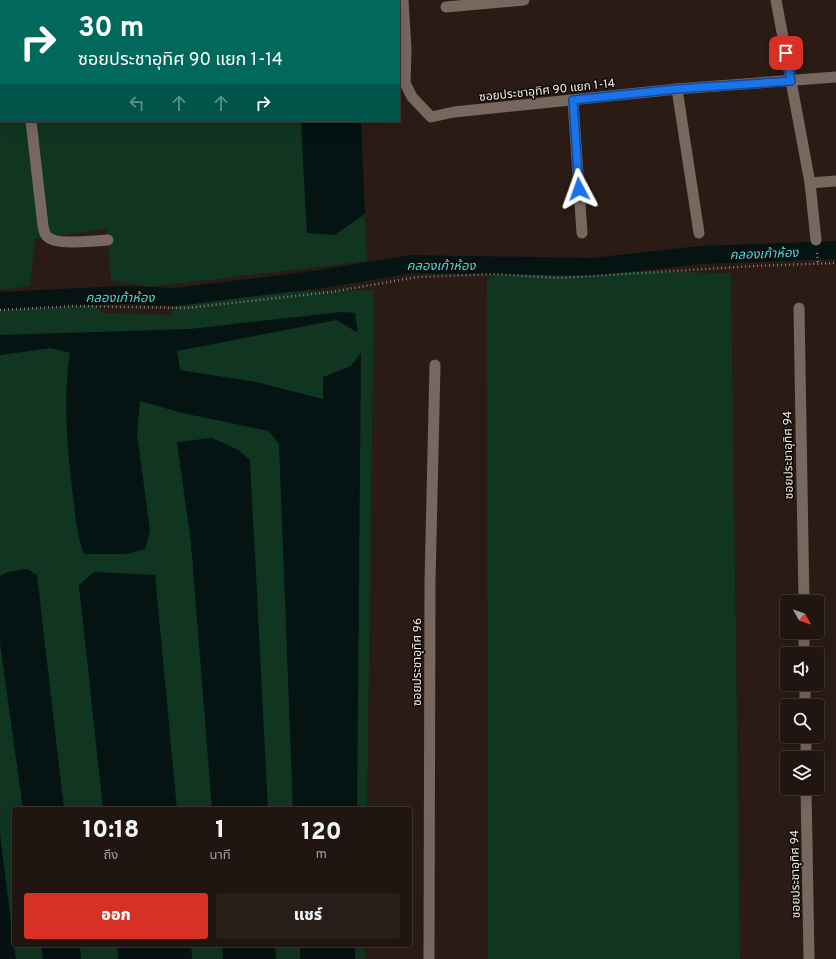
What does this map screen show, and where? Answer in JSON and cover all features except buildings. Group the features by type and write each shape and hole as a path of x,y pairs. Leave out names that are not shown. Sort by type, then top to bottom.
{"street":[{"name":"ซอยประชาอุทิศ 90 แยก 1-14","path":"403,0 406,49 405,82 412,97 431,117 454,112 677,89 836,77"},
{"path":"446,7 524,0"},
{"path":"776,0 810,183 816,240"},
{"path":"677,89 699,233"},
{"path":"573,100 582,233"},
{"path":"31,122 43,226 46,236 51,240 60,242 108,240"},
{"path":"810,183 836,181"},
{"name":"ซอยประชาอุทิศ 94","path":"799,308 804,595"},
{"name":"ซอยประชาอุทิศ 96","path":"428,959 430,582 435,365"},
{"name":"ซอยประชาอุทิศ 94","path":"806,795 809,959"}],"path":[{"path":"0,310 74,306 186,308 331,292 416,277 495,274 560,278 754,266 836,263"}],"green space":[{"path":"0,122 301,122 307,233 334,235 365,214 367,261 150,287 111,280 107,229 35,239 30,286 0,290"},
{"path":"497,270 731,273 740,959 488,959 487,280"},
{"path":"374,290 367,807 12,807 12,947 365,947 365,959 0,959 0,311 90,303 104,313 170,315 176,303 281,292"}],"shaded area":[{"path":"301,122 361,122 365,214 334,235 307,233"},
{"path":"342,312 355,313 358,333 337,320 177,351 180,370 256,382 323,399 323,377 351,366 361,353 357,807 293,807 279,444 269,431 182,413 140,401 137,434 150,531 145,549 127,554 84,554 76,521 67,438 66,403 70,353 51,348 0,355 0,335 190,329"},
{"path":"212,438 238,450 250,460 268,807 212,807 191,543 177,442"},
{"path":"27,569 37,575 64,807 23,807 0,643 0,576 8,572"},
{"path":"94,572 155,575 177,807 103,807 79,585"},
{"path":"0,834 12,929 12,947 14,947 16,959 0,959"},
{"path":"41,947 80,947 81,959 43,959"},
{"path":"117,947 191,947 192,959 118,959"},
{"path":"222,947 275,947 276,959 223,959"},
{"path":"300,947 355,947 355,959 300,959"}],"waterway":[{"name":"คลองเก้าห้อง","path":"0,301 122,295 175,297 321,279 411,264 592,267 700,255 836,250"}],"route":[{"path":"579,189 573,100 677,89 791,81 786,53"}]}
